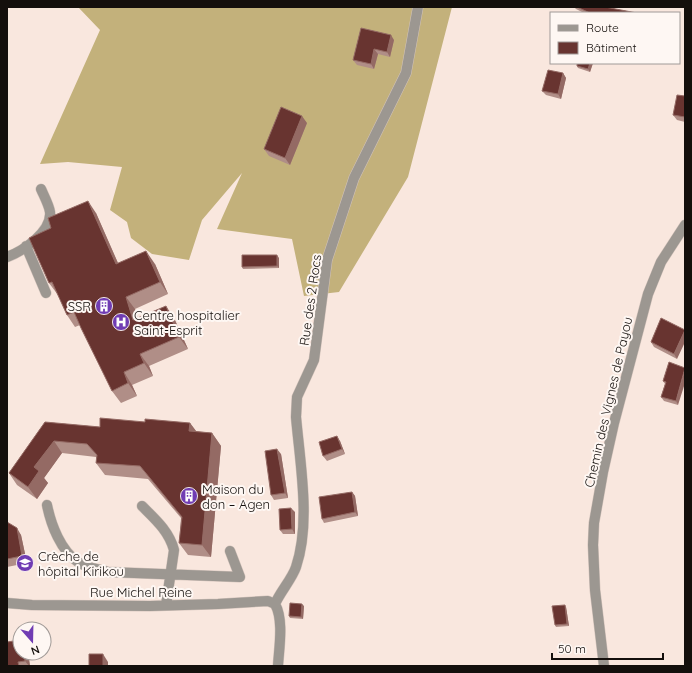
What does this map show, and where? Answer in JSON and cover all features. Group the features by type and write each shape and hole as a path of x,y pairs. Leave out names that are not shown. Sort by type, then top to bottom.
{"street":[{"name":"Rue des 2 Rocs","path":"275,604 296,568 302,541 303,499 296,404 297,397 314,360 327,260 354,178 406,73 418,7"},
{"path":"7,257 26,246 42,233 50,220 50,211 41,189"},
{"name":"Chemin des Vignes de Payou","path":"604,666 595,590 593,545 594,523 603,472 614,423 648,294 661,262 685,225"},
{"path":"26,246 46,293"},
{"path":"46,506 60,540 67,552 78,562 108,572 240,577 230,551"},
{"path":"142,506 166,532 174,550 166,605"},
{"name":"Rue Michel Reine","path":"7,603 32,605 166,605 268,601 275,604"},
{"path":"275,604 279,615 280,624 278,666"}],"shaded area":[{"path":"78,7 452,7 408,177 339,292 304,296 292,239 217,229 242,173 202,220 189,260 152,254 131,238 127,222 110,210 122,167 68,162 40,164 100,30"}],"building":[{"path":"577,7 605,7 632,12 588,12"},
{"path":"361,28 391,35 387,52 374,49 371,64 353,60"},
{"path":"577,64 590,64 588,69 577,66"},
{"path":"548,70 563,73 558,94 542,91"},
{"path":"677,95 685,96 685,117 673,115"},
{"path":"281,107 302,116 285,158 264,149"},
{"name":"SSR","path":"88,201 116,264 146,251 160,282 126,297 133,320 166,306 179,337 140,354 144,363 124,372 128,383 112,391 74,312 67,315 52,282 49,283 29,238 51,228 48,218"},
{"path":"242,255 277,255 277,266 242,267"},
{"path":"661,318 685,330 674,354 651,342"},
{"path":"669,362 685,368 676,401 661,397 666,382 663,381"},
{"name":"Maison du don – Agen","path":"100,418 145,422 145,419 190,423 189,431 212,433 202,545 179,543 182,517 140,466 96,463 97,455 87,444 54,441 34,467 39,471 28,487 9,473 45,422 100,427"},
{"path":"337,436 342,449 323,456 319,442"},
{"path":"277,449 285,493 271,495 265,451"},
{"path":"352,492 355,512 322,519 319,497"},
{"path":"291,508 292,529 280,530 279,509"},
{"path":"7,522 17,528 22,556 7,559"},
{"path":"290,603 302,604 301,617 289,616"},
{"path":"565,605 567,624 555,625 552,606"},
{"path":"12,641 12,661 25,661 18,662 19,666 7,666 7,642"},
{"path":"89,654 103,654 103,666 89,666"}],"place":[{"name":"SSR","path":"104,306"},
{"name":"Centre hospitalier Saint-Esprit","path":"121,322"},
{"name":"Maison du don – Agen","path":"189,496"},
{"name":"Crèche de hôpital Kirikou","path":"25,563"}]}
